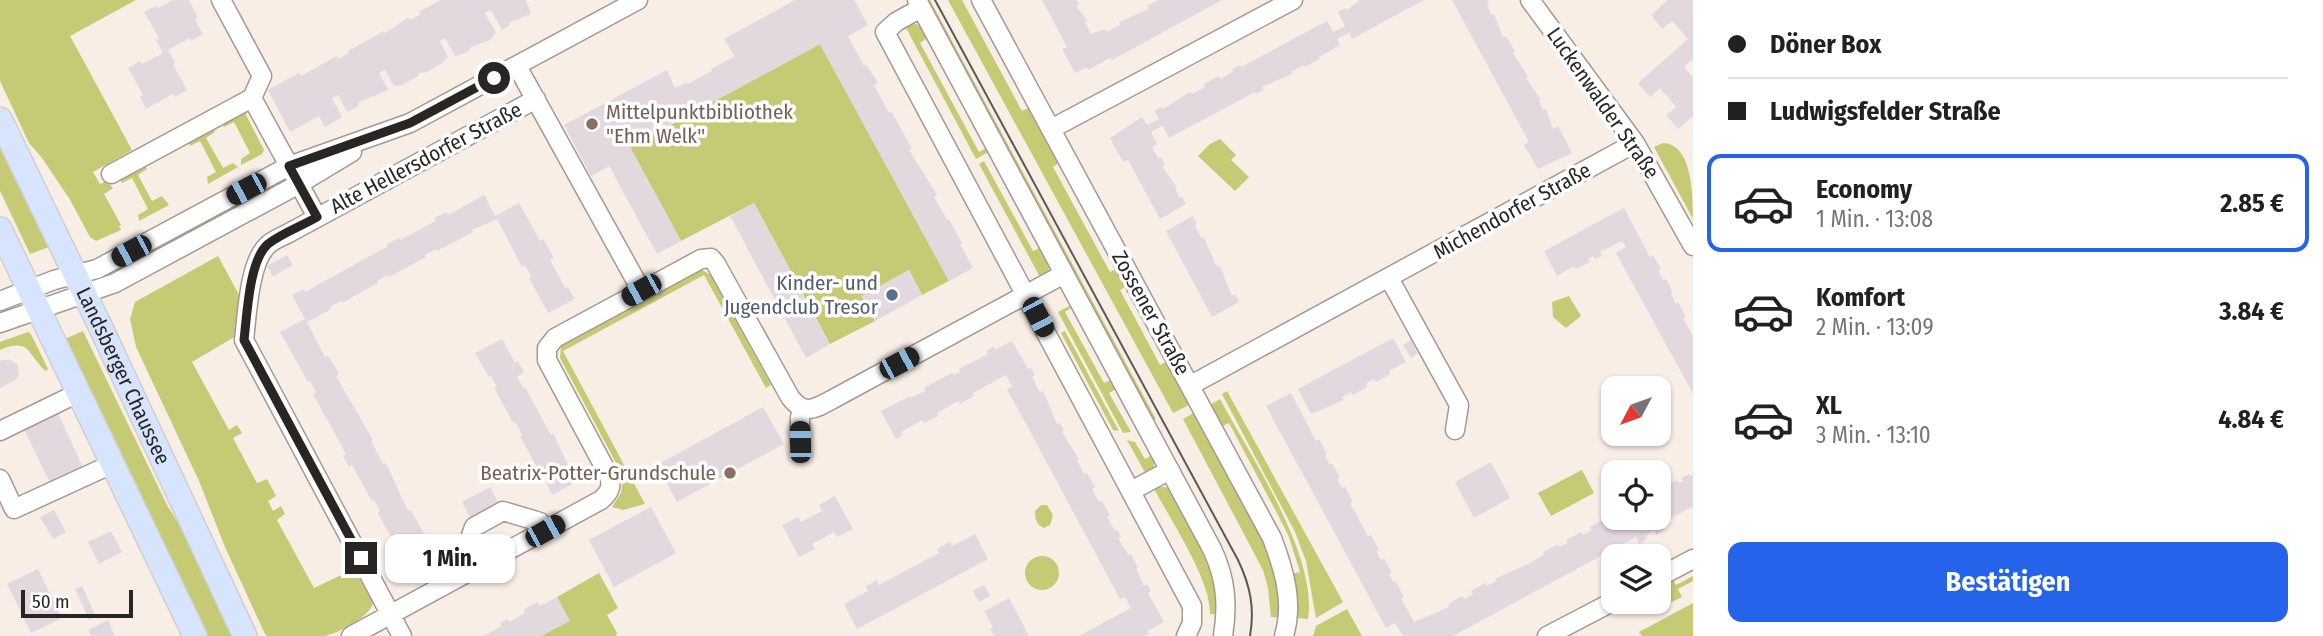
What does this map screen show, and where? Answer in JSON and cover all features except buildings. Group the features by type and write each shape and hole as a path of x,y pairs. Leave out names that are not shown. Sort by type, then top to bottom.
{"main road":[{"name":"Landsberger Chaussee","path":"0,119 245,636"},
{"path":"0,229 42,296 78,393 195,636"}],"street":[{"path":"111,174 252,98 262,76 220,0"},
{"name":"Alte Hellersdorfer Straße","path":"42,296 74,273 97,269 289,166 410,123 638,0"},
{"name":"Zossener Straße","path":"981,0 1276,547 1289,595 1284,636"},
{"path":"1051,129 1272,5 1293,0"},
{"name":"Luckenwalder Straße","path":"1530,0 1635,143 1693,246"},
{"path":"1186,636 1192,623 1192,606 885,32 919,4 1221,568 1226,611 1223,636"},
{"name":"Alte Hellersdorfer Straße","path":"517,66 641,290"},
{"path":"252,98 289,166"},
{"name":"Alte Hellersdorfer Straße","path":"391,615 244,340 248,303 258,256 268,244 536,99"},
{"name":"Alte Hellersdorfer Straße","path":"42,296 85,295 115,283 299,184 382,135"},
{"name":"Michendorfer Straße","path":"1191,385 1635,143"},
{"name":"Alte Hellersdorfer Straße","path":"289,166 317,217"},
{"path":"351,636 601,500 609,493 612,483 547,360 547,348 555,338 701,259 711,258 790,397 797,407 803,408 818,407 1064,274"},
{"path":"1389,278 1459,405 1455,430"},
{"path":"0,301 42,296"},
{"path":"0,323 42,296"},
{"path":"0,431 78,393"},
{"path":"800,442 800,417 803,408"},
{"path":"0,479 14,509 112,464"},
{"path":"1131,492 1170,470"},
{"path":"457,577 474,527 503,511 540,522 545,531"},
{"path":"1671,571 1693,559"},
{"path":"1547,636 1601,608"},
{"path":"391,615 402,636"}],"green space":[{"path":"0,0 136,0 70,36 132,150 93,172 100,184 106,181 113,188 104,194 121,225 121,230 96,241 90,237 69,198 29,143 0,81"},
{"path":"924,0 930,0 1156,419 1151,421"},
{"path":"948,0 962,0 1022,111 1031,107 1060,162 1053,167 1110,272 1118,268 1127,286 1120,290 1160,365 1168,361 1191,404 1173,413"},
{"path":"916,24 923,28 929,37 920,43 979,152 988,147 990,151 976,159 905,26"},
{"path":"820,44 949,281 922,295 909,270 862,297 875,321 830,344 754,203 681,241 630,147"},
{"path":"243,109 264,150 262,154 241,165 241,159 250,153 234,122 224,127 222,122"},
{"path":"213,127 215,132 206,138 223,168 233,163 238,167 208,184 207,177 216,172 200,141 190,146 188,141"},
{"path":"1220,139 1236,155 1231,160 1249,177 1235,191 1198,156 1210,144"},
{"path":"1663,143 1673,146 1686,162 1693,219 1654,147"},
{"path":"0,145 49,247 30,254 0,191"},
{"path":"984,161 1033,251 1042,247 1048,260 1049,271 1041,279 979,164"},
{"path":"145,165 147,169 138,175 152,201 162,196 169,205 139,221 138,215 148,209 132,178 122,183 119,178"},
{"path":"266,187 269,193 108,279 105,274"},
{"path":"218,256 243,302 236,336 192,362 229,430 237,425 242,433 233,438 257,483 267,479 276,496 268,501 273,511 281,506 285,514 277,520 314,588 354,569 373,603 360,619 330,635 265,634 225,547 199,481 136,347 130,319 135,302"},
{"path":"702,270 711,275 771,385 766,388 704,275 563,351 645,504 623,510 612,507 621,493 623,476 560,358 561,347 695,271"},
{"path":"1569,296 1581,316 1566,328 1553,317 1552,302"},
{"path":"1073,304 1074,306 1065,312 1104,383 1113,379 1118,388 1109,393 1131,432 1123,433 1058,312"},
{"path":"83,331 168,507 190,541 236,636 203,636 62,340"},
{"path":"1065,331 1119,431 1113,430 1061,333"},
{"path":"28,332 48,369 46,371 23,347 0,350 0,342"},
{"path":"1227,391 1343,602 1316,618 1306,561 1295,532 1222,394"},
{"path":"1220,399 1264,477 1292,536 1303,566 1308,594 1308,619 1295,618 1291,574 1300,572 1289,537 1229,423 1220,427 1208,406"},
{"path":"1195,412 1237,485 1263,538 1278,591 1280,618 1271,617 1263,570 1183,419"},
{"path":"1127,440 1135,442 1145,459 1154,454 1154,468 1147,476"},
{"path":"1582,470 1594,493 1551,516 1538,493"},
{"path":"1153,487 1171,490 1207,554 1216,583 1217,614 1210,614 1209,600 1197,567"},
{"path":"1041,505 1047,505 1053,515 1050,525 1044,528 1035,516 1035,511"},
{"path":"1042,556 1054,561 1059,573 1054,585 1042,590 1030,585 1025,573 1030,561"},
{"path":"599,573 618,608 607,615 617,633 616,636 541,636 569,621 557,597"},
{"path":"1693,576 1693,581 1678,589 1682,597 1671,602 1671,578 1676,585"},
{"path":"1693,603 1693,636 1642,636 1639,632"},
{"path":"1347,609 1362,636 1313,636 1316,626"}],"tram line":[{"path":"935,0 1238,560 1250,597 1250,636"}],"place":[{"name":"Mittelpunktbibliothek \"Ehm Welk\"","path":"592,124"},
{"name":"Kinder- und Jugendclub Tresor","path":"892,295"},
{"name":"Beatrix-Potter-Grundschule","path":"730,473"}],"route":[{"path":"361,558 244,340 248,303 258,256 268,244 317,217 289,166 410,123 494,78"}]}
